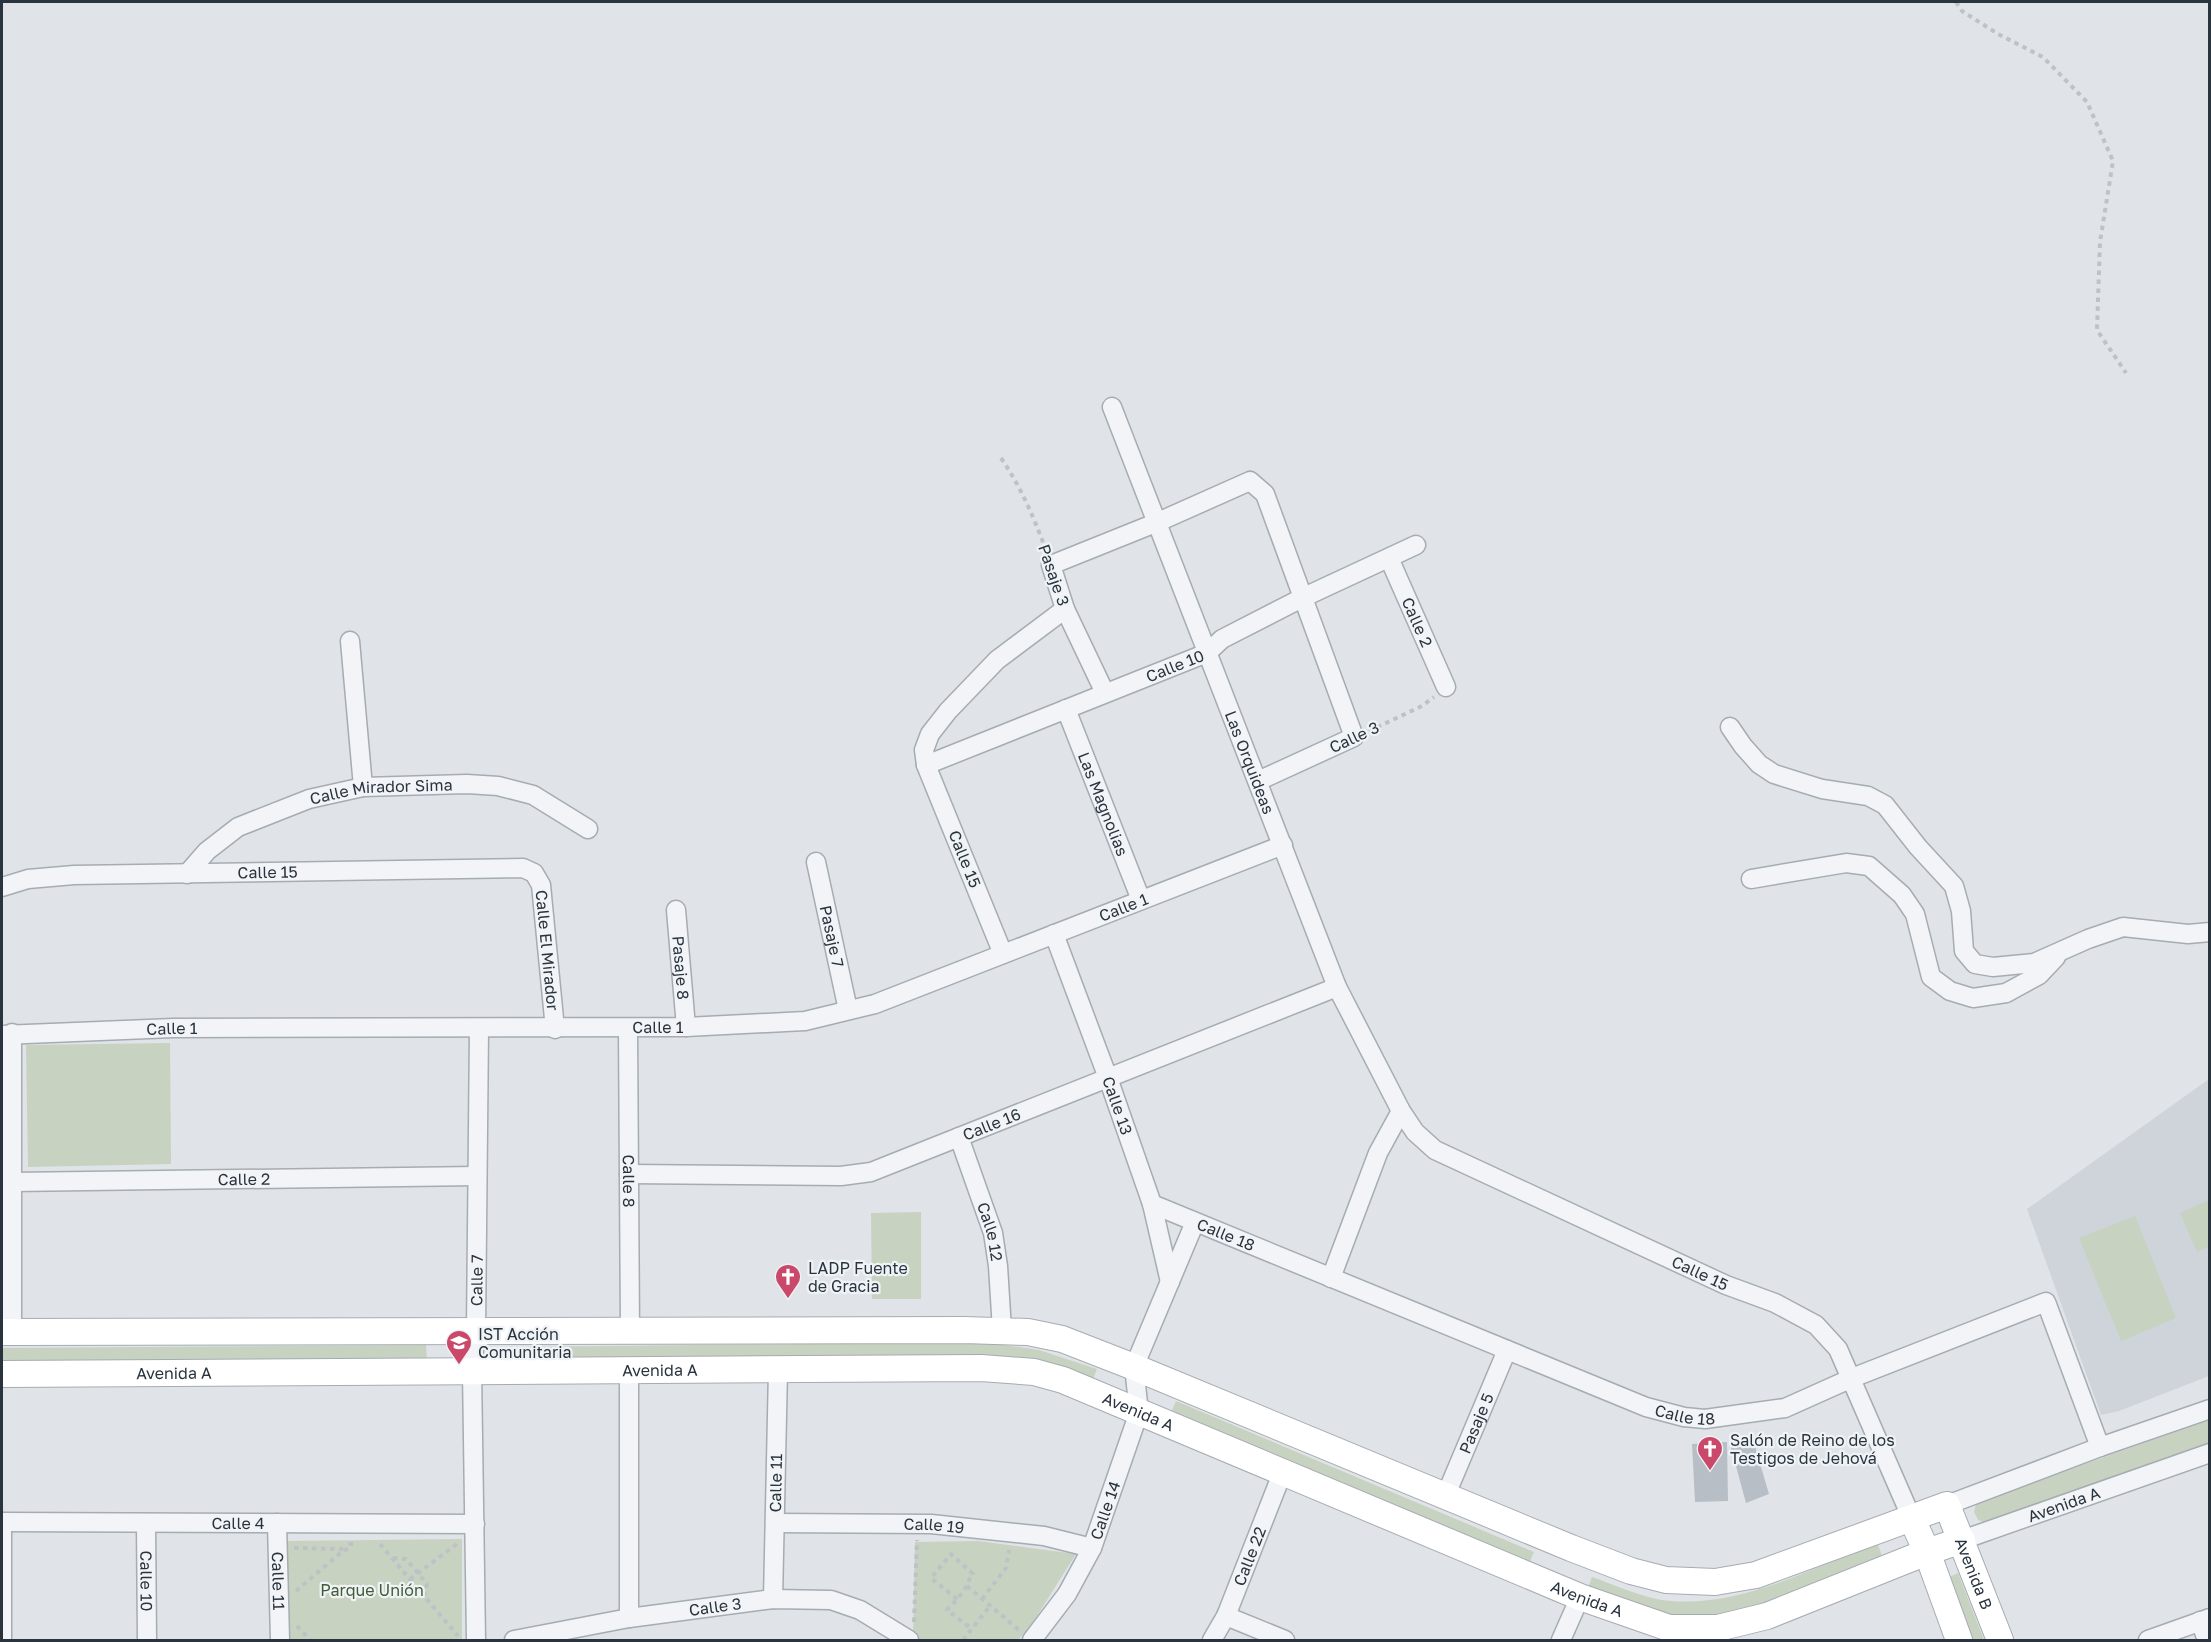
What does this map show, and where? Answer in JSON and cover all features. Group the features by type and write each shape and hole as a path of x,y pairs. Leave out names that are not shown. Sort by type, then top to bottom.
{"main road":[{"path":"7,1332 476,1330 1002,1330 1028,1332 1062,1339 1572,1548 1631,1571 1666,1580 1715,1582 1756,1575 1947,1505"},
{"name":"Avenida A","path":"2,1374 981,1368 1034,1372 1063,1380 1569,1592 1669,1629 1718,1628 1767,1616 1962,1540"},
{"name":"Avenida B","path":"1947,1505 2000,1641"},
{"path":"1912,1519 1927,1552 1959,1641"},
{"path":"1569,1592 1572,1548"}],"street":[{"name":"Las Orquideas","path":"1112,406 1337,987 1401,1111"},
{"path":"1051,565 1158,522 1250,481 1265,494 1354,737"},
{"name":"Calle 10","path":"926,765 1207,653 1222,639 1302,598 1416,545"},
{"name":"Calle 2","path":"1389,558 1446,687"},
{"name":"Pasaje 3","path":"1051,565 1065,609 1106,693"},
{"path":"926,765 924,750 930,735 948,711 997,660 1065,609"},
{"path":"350,641 363,787"},
{"name":"Las Magnolias","path":"1066,709 1141,900"},
{"path":"1730,727 1759,764 1774,774 1822,789 1868,796 1885,805 1918,847 1954,886 1961,911 1964,951 1975,964 1993,967 2034,963 2088,939 2123,927 2188,934 2210,932"},
{"name":"Calle 3","path":"1258,781 1354,737"},
{"name":"Calle 15","path":"926,765 1003,954"},
{"name":"Calle Mirador Sima","path":"186,874 207,851 238,827 309,799 363,787 468,784 498,786 533,795 588,829"},
{"name":"Calle 1","path":"7,1034 173,1028 628,1029 805,1021 874,1004 1283,845"},
{"name":"Pasaje 7","path":"816,862 848,1010"},
{"path":"1751,879 1846,863 1869,866 1902,895 1915,914 1931,977 1950,991 1974,998 2006,993 2039,975 2062,951"},
{"name":"Calle 15","path":"2,887 28,879 62,876 523,868 534,873"},
{"name":"Calle El Mirador","path":"534,873 541,885 555,1029"},
{"name":"Pasaje 8","path":"676,910 686,1027"},
{"name":"Calle 13","path":"1054,934 1152,1204 1170,1282"},
{"name":"Calle 16","path":"629,1174 842,1176 870,1172 1337,987"},
{"name":"Calle 7","path":"465,1639 474,1524 472,1370 476,1330 479,1029"},
{"name":"Calle 8","path":"628,1029 630,1331"},
{"path":"7,1034 12,1182 7,1332"},
{"path":"1330,1278 1378,1153 1401,1111"},
{"name":"Calle 15","path":"1401,1111 1415,1132 1435,1150 1726,1285 1775,1303 1816,1325 1838,1349 1912,1519"},
{"name":"Calle 12","path":"959,1137 993,1233 998,1266 1002,1330"},
{"name":"Calle 2","path":"12,1182 477,1176"},
{"name":"Calle 18","path":"1152,1204 1646,1407 1684,1417 1705,1419 1785,1408 1852,1378 2046,1302 2100,1447"},
{"path":"1134,1367 1195,1222"},
{"name":"Pasaje 5","path":"1445,1497 1507,1350"},
{"name":"Calle 14","path":"1023,1633 1067,1594 1092,1548 1139,1412 1134,1367"},
{"path":"629,1370 629,1618"},
{"name":"Calle 11","path":"773,1599 778,1370"},
{"path":"1947,1505 2100,1447 2210,1409"},
{"name":"Avenida A","path":"1962,1540 2210,1453"},
{"name":"Calle 22","path":"1212,1641 1226,1616 1283,1471"},
{"path":"2,1522 2,1641"},
{"name":"Calle 4","path":"2,1522 474,1524"},
{"name":"Calle 10","path":"146,1523 147,1641"},
{"name":"Calle 11","path":"277,1523 280,1641"},
{"name":"Calle 19","path":"775,1523 931,1524 1044,1536 1092,1548"},
{"path":"1561,1641 1569,1592"},
{"name":"Calle 3","path":"514,1641 629,1618 773,1599 831,1600 911,1632"},
{"path":"1226,1616 1285,1641"},
{"path":"2148,1641 2205,1620 2207,1641"}],"path":[{"path":"1956,2 1962,11 2043,57 2087,102 2113,160 2100,242 2097,330 2126,373"},
{"name":"Pasaje 3","path":"1001,458 1014,476 1034,518 1051,565"},
{"name":"Calle 3","path":"1354,737 1422,706 1446,687"},
{"path":"911,1632 916,1543 928,1543"},
{"path":"295,1592 344,1550 349,1549 350,1544 360,1544"},
{"path":"370,1544 391,1544"},
{"path":"380,1544 424,1596 465,1639"},
{"path":"446,1544 457,1544"},
{"path":"410,1579 457,1544"},
{"path":"457,1544 457,1556"},
{"path":"982,1599 1006,1568 1009,1550 1000,1548"},
{"path":"957,1599 931,1578 951,1554 973,1574 967,1586 957,1599 947,1611 972,1629"},
{"path":"393,1558 406,1559 427,1584 424,1596"},
{"path":"967,1586 1023,1633"},
{"path":"963,1641 990,1606"},
{"path":"459,1625 465,1639"}],"shaded area":[{"path":"2209,1079 2209,1376 2119,1411 2101,1415 2027,1209"}],"green space":[{"path":"170,1043 171,1164 28,1167 26,1045"},
{"path":"2209,1200 2209,1247 2197,1252 2180,1213"},
{"path":"921,1212 921,1299 872,1299 871,1213"},
{"path":"2135,1216 2176,1318 2121,1341 2079,1238"},
{"path":"985,1342 1039,1350 1097,1369 1091,1384 1059,1372 519,1366 519,1347"},
{"path":"426,1345 427,1363 2,1368 2,1348"},
{"path":"1176,1401 1534,1552 1527,1568 1169,1417"},
{"path":"2209,1420 2208,1445 1984,1522 1978,1520 1974,1512 1976,1504 1986,1499"},
{"name":"Parque Unión","path":"462,1539 462,1640 285,1640 284,1541"},
{"path":"978,1541 1076,1554 1030,1627 1018,1640 919,1640 913,1635 915,1542"},
{"path":"1877,1542 1884,1562 1719,1619 1668,1620 1586,1593 1592,1577 1662,1600 1718,1599 1772,1585"},
{"path":"1958,1573 1984,1640 1965,1640 1942,1580"}],"building":[{"name":"Salón de Reino de los Testigos de Jehová","path":"1727,1442 1728,1501 1695,1502 1692,1444"},
{"path":"1754,1443 1769,1494 1746,1503 1731,1448"}],"place":[{"name":"LADP Fuente de Gracia","path":"788,1300"},
{"name":"IST Acción Comunitaria","path":"459,1366"},
{"name":"Salón de Reino de los Testigos de Jehová","path":"1710,1472"}]}
